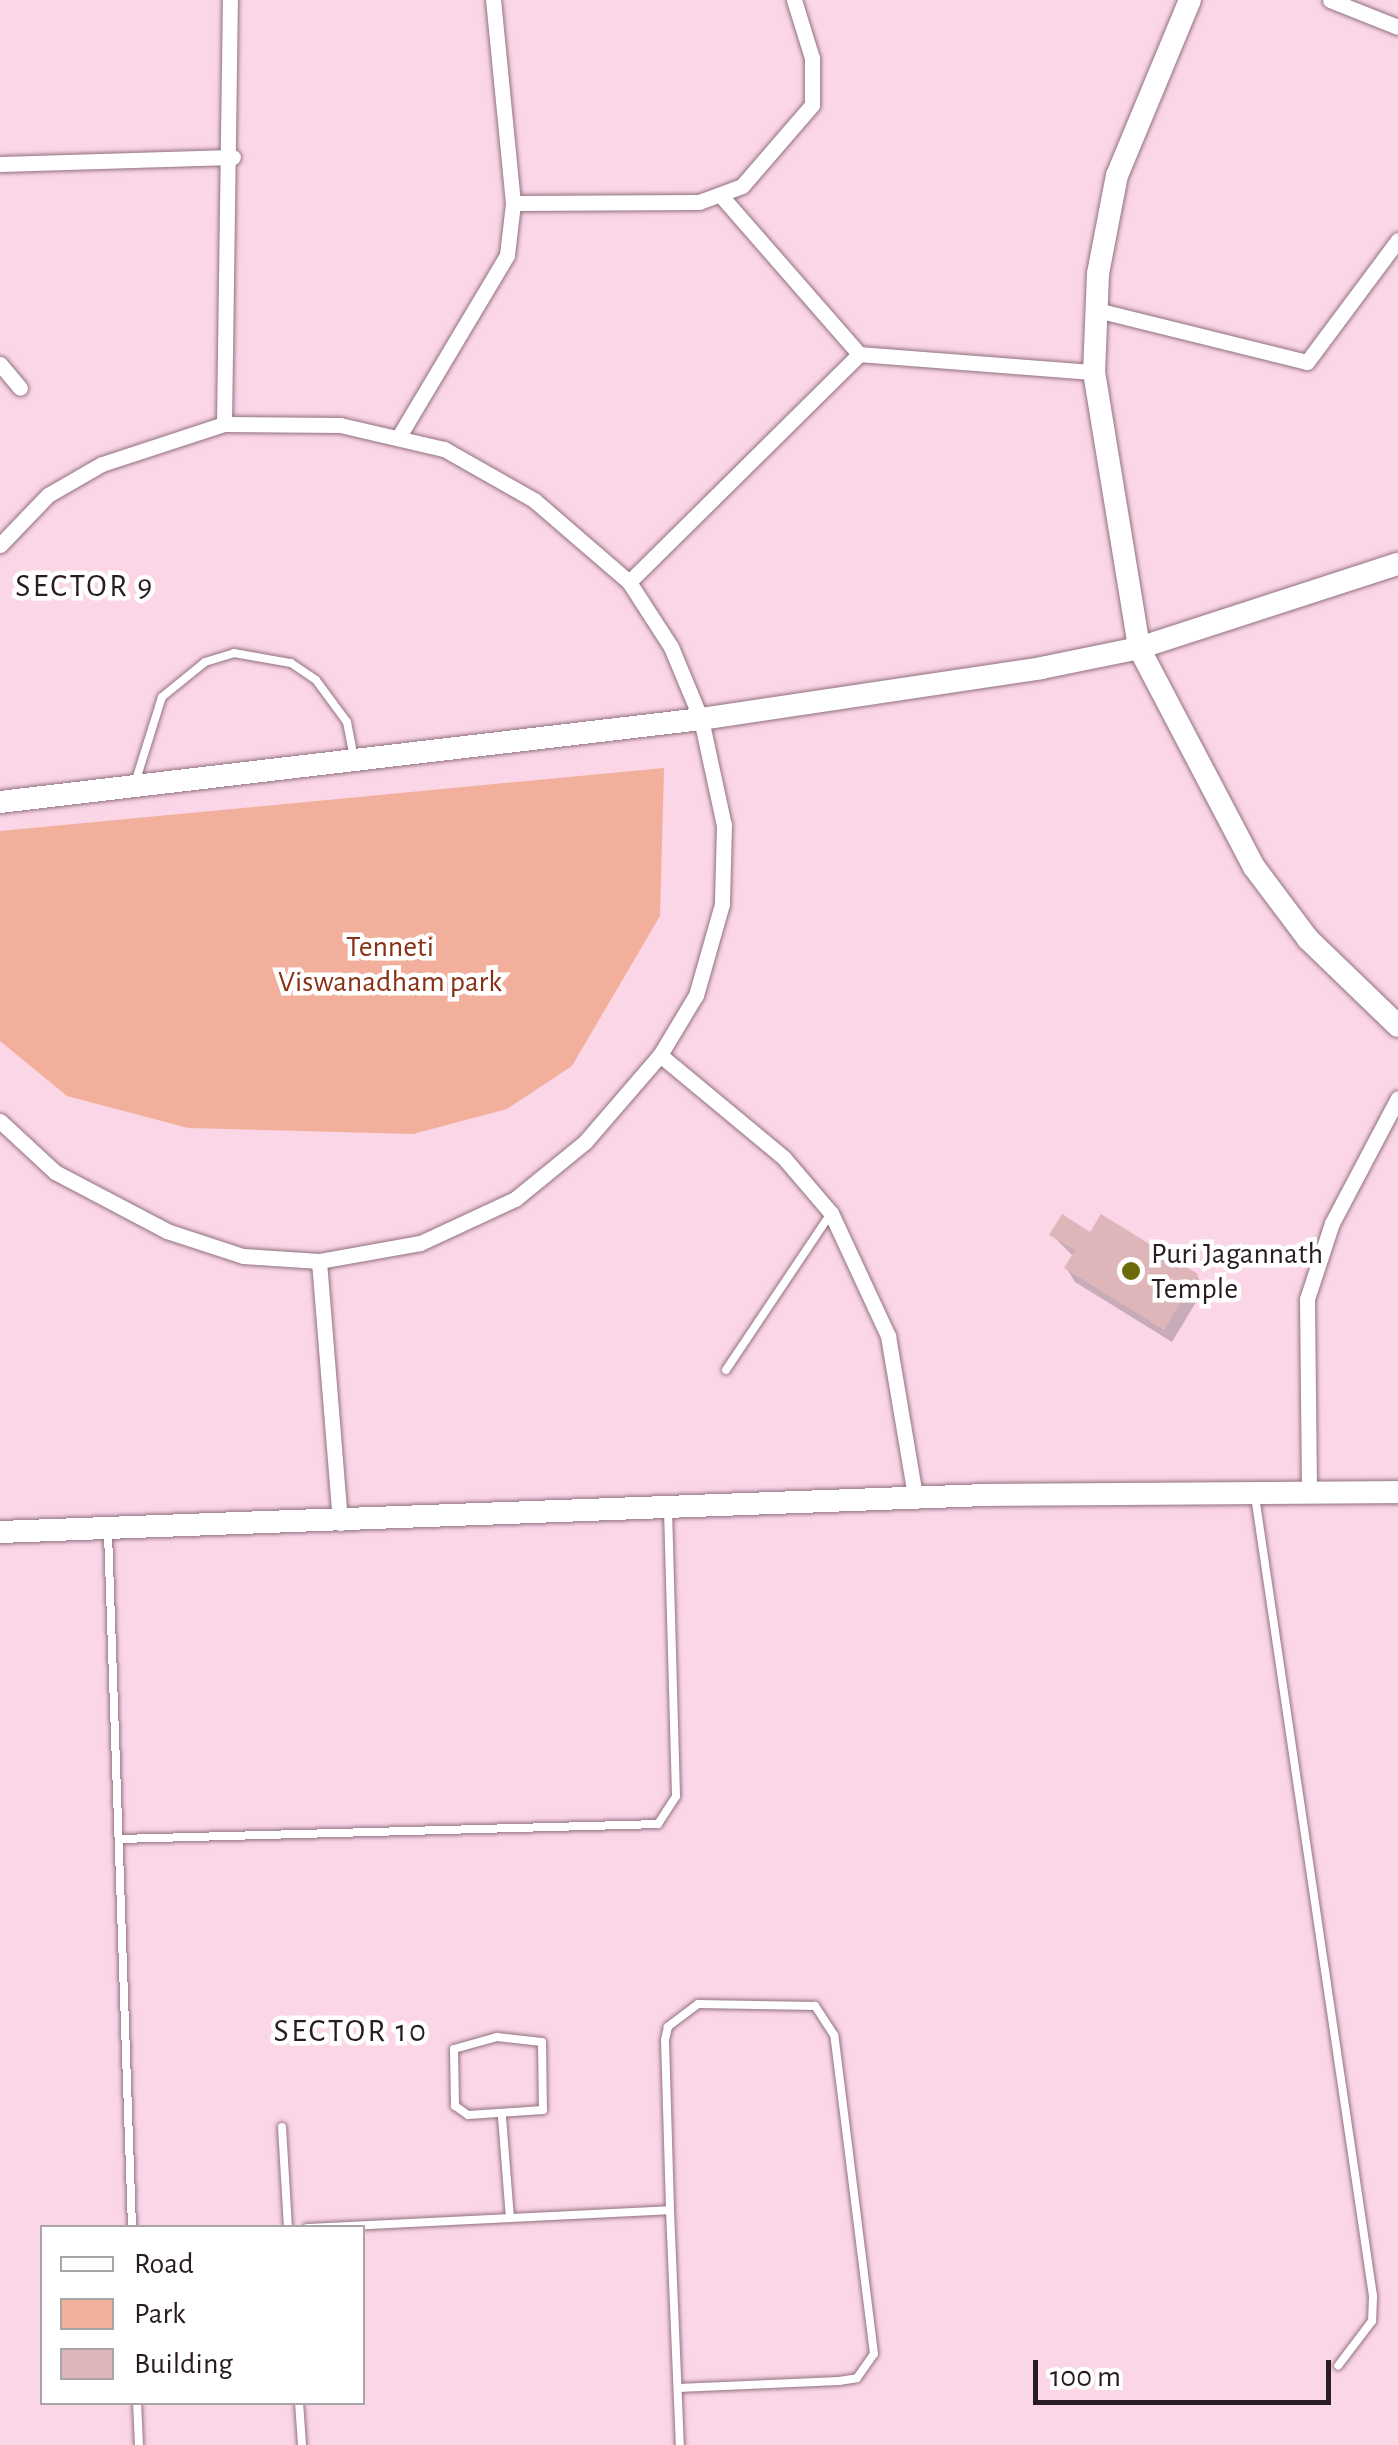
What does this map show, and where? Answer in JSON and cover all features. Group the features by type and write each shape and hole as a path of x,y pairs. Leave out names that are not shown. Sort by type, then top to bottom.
{"street":[{"path":"224,424 234,156 230,0"},
{"path":"398,438 494,288 512,202 493,0"},
{"path":"512,202 723,198 777,154 812,105 812,58 794,0"},
{"path":"1190,0 1117,175 1097,310 1094,372 1139,648 1254,867 1308,939 1398,1026"},
{"path":"1330,0 1398,27"},
{"path":"0,164 234,156"},
{"path":"723,198 859,354 1094,372"},
{"path":"1097,310 1307,362 1398,240"},
{"path":"629,582 859,354"},
{"path":"0,364 20,388"},
{"path":"0,545 48,495 102,464 224,424 340,425 444,449 534,500 629,582 671,646 701,720 724,825 722,904 696,995 660,1055 585,1142 515,1198 420,1243 319,1261 244,1256 167,1231 55,1172 6,1142 0,1121"},
{"path":"0,802 354,757 701,720 1139,648 1398,564"},
{"path":"660,1055 784,1158 830,1213 888,1336 916,1501"},
{"path":"1308,1490 1307,1299 1332,1223 1398,1098"},
{"path":"319,1261 340,1523"},
{"path":"0,1532 1254,1488 1398,1492"}],"lane":[{"path":"136,783 162,697 191,670 234,654 291,663 316,680 346,722 354,757"},
{"path":"726,1370 830,1213"},
{"path":"1254,1488 1373,2296 1372,2322 1338,2366"},
{"path":"119,1839 658,1824 676,1796 668,1507"},
{"path":"108,1528 132,2225"},
{"path":"678,2388 839,2382 856,2378 874,2354 834,2035 815,2006 698,2004 672,2017 665,2040 680,2445"},
{"path":"529,2037 544,2048 546,2107 502,2117 455,2106 450,2058 464,2040 529,2037"},
{"path":"502,2117 510,2218"},
{"path":"282,2127 288,2225"},
{"path":"365,2225 670,2210"},
{"path":"138,2405 139,2445"},
{"path":"299,2405 302,2445"}],"green space":[{"name":"Tenneti Viswanadham park","path":"664,768 660,916 572,1066 507,1109 413,1134 188,1128 67,1096 0,1041 0,831"}],"building":[{"name":"Puri Jagannath Temple","path":"1062,1214 1090,1232 1101,1214 1198,1274 1164,1330 1064,1268 1075,1250 1049,1235"}],"place":[{"name":"Puri Jagannath Temple","path":"1131,1271"}],"district":[{"name":"SECTOR 9","path":"85,586"},
{"name":"SECTOR 10","path":"351,2031"}]}
